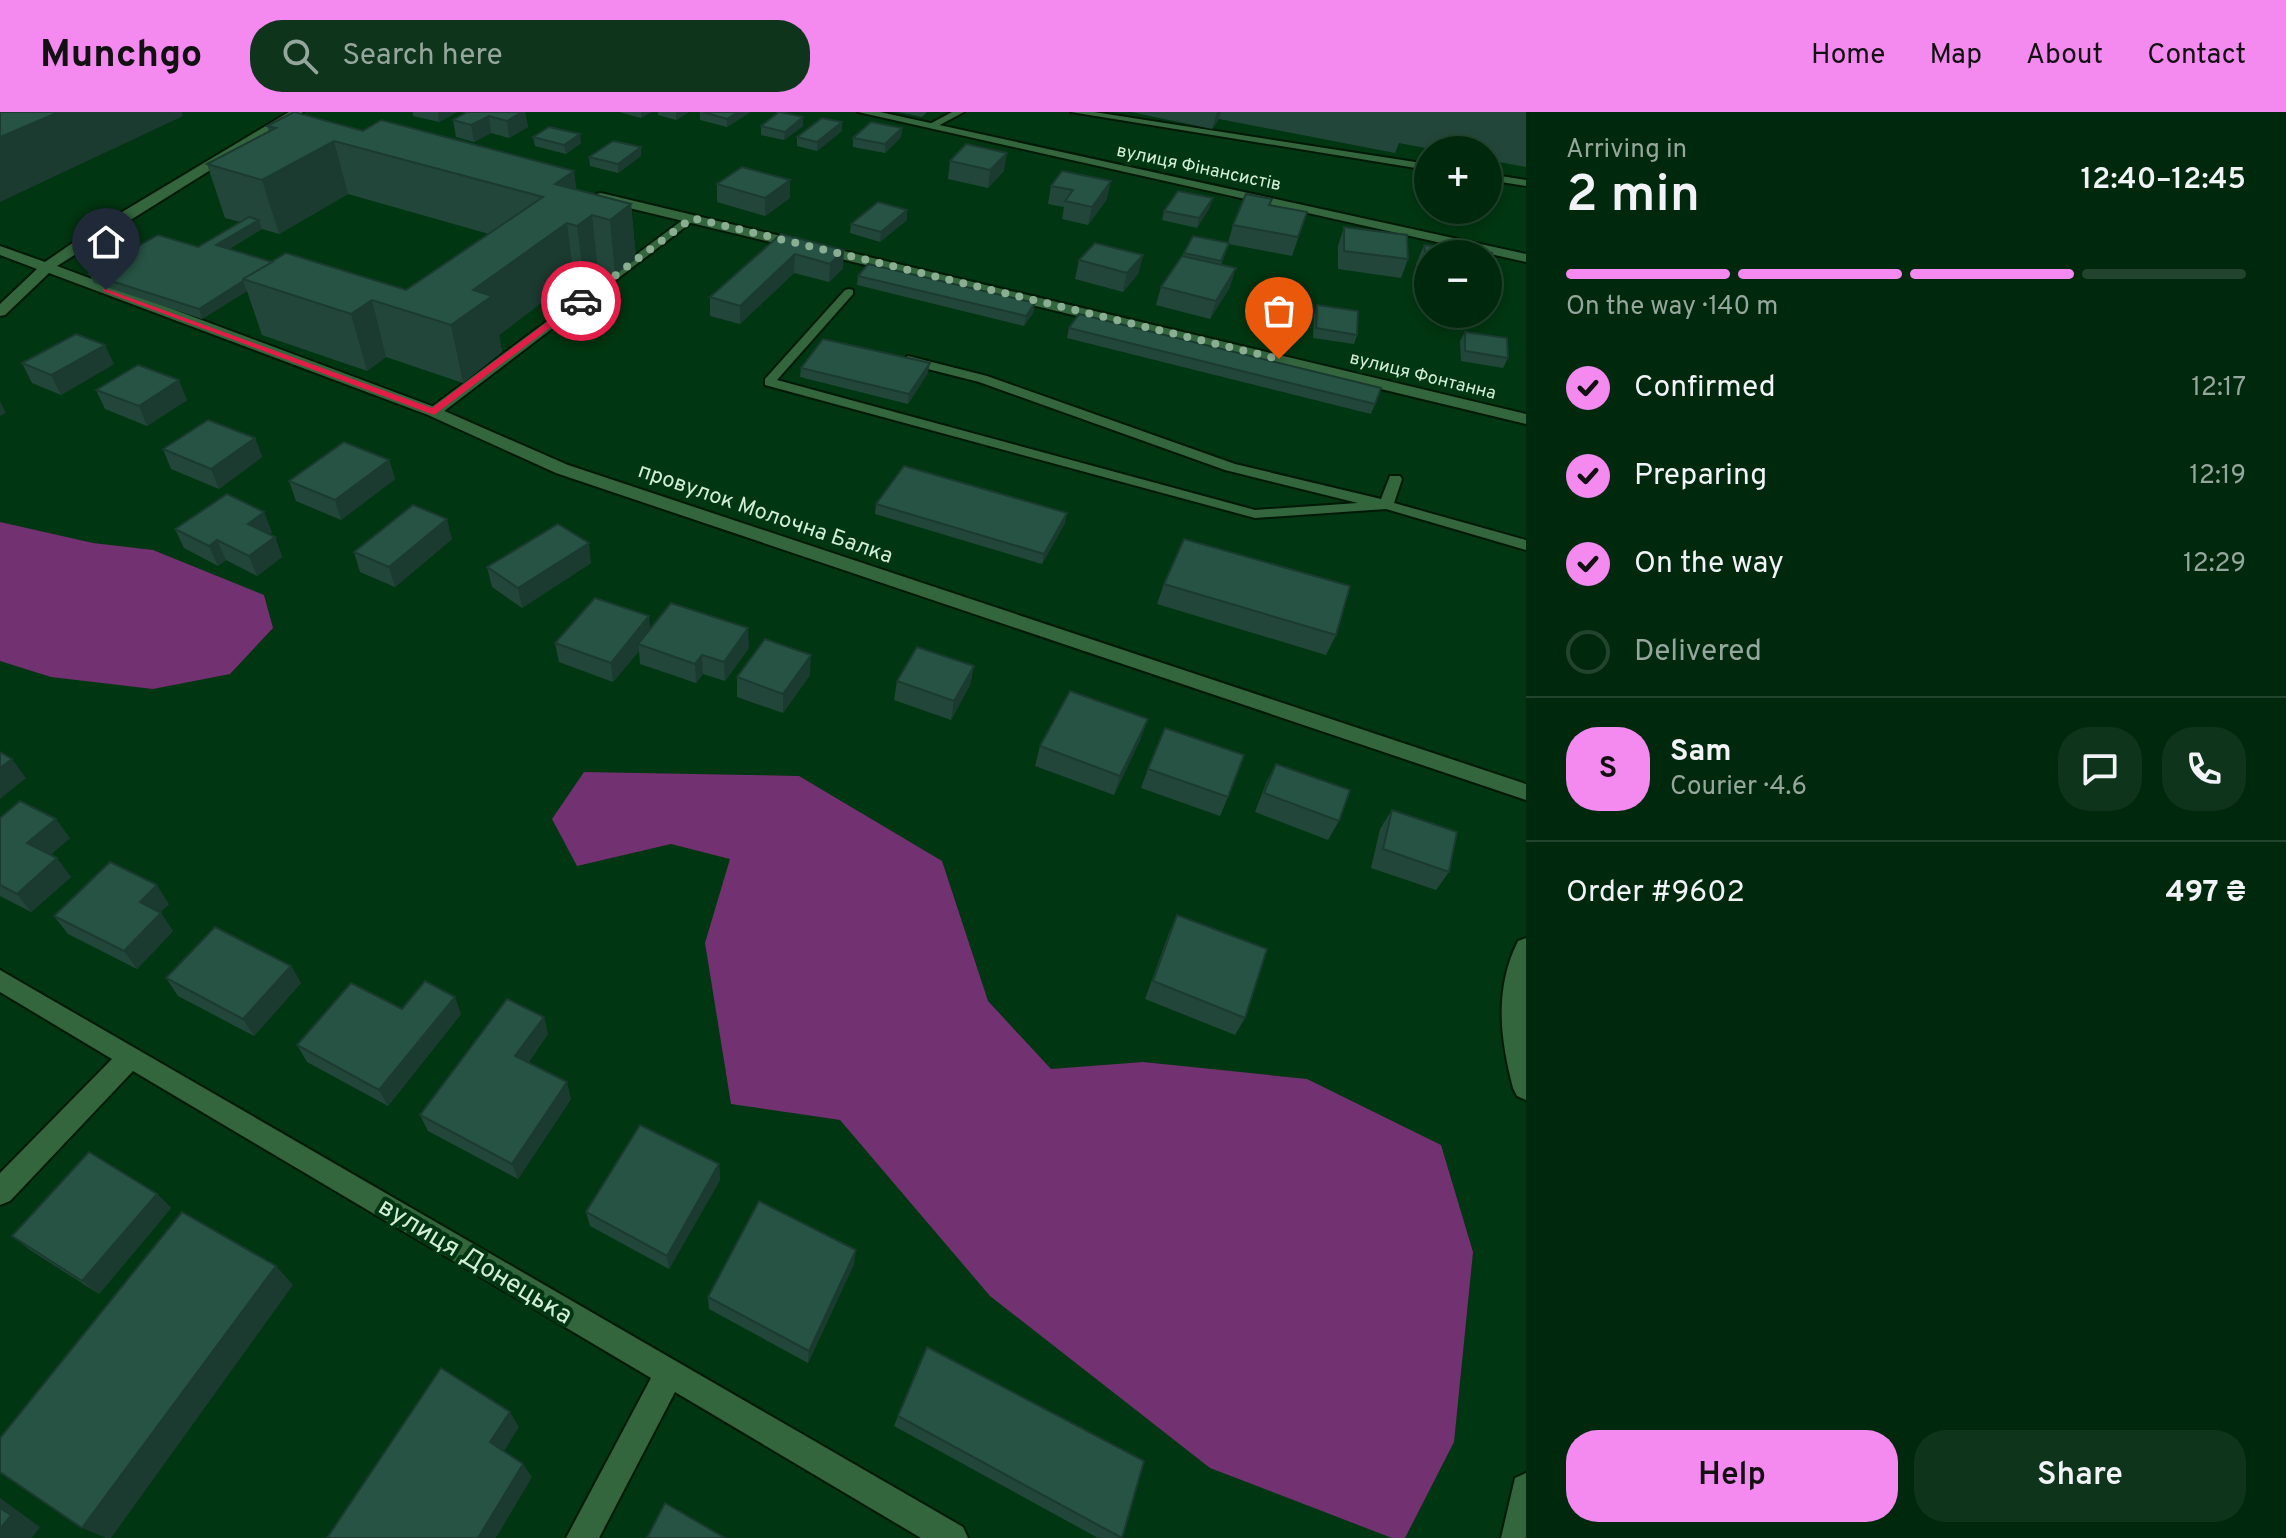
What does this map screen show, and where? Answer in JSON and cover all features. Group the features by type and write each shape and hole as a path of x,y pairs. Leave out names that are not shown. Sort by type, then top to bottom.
{"street":[{"name":"вулиця Фінансистів","path":"864,112 1526,258"},
{"path":"0,312 47,267 92,236 294,118"},
{"name":"вулиця Фонтанна","path":"586,193 1526,419"},
{"name":"провулок Молочна Балка","path":"0,250 434,412 562,469 1526,792"},
{"path":"1526,948 1516,968 1514,1043 1526,1088"},
{"name":"вулиця Донецька","path":"0,980 952,1538"},
{"path":"0,1192 131,1056"},
{"path":"582,1538 669,1374"},
{"path":"1517,1538 1526,1489"}],"lane":[{"path":"931,126 959,112"},
{"path":"1076,112 1414,165"},
{"path":"1502,179 1526,183"},
{"path":"434,412 692,218"},
{"path":"849,292 818,337 769,382 1255,514 1386,505"},
{"path":"897,357 983,379 1230,467 1386,505 1526,545"},
{"path":"1386,505 1395,479"}],"shaded area":[{"path":"0,522 93,543 153,550 264,595 273,628 230,674 153,689 51,677 0,661"},
{"path":"584,772 799,776 942,861 988,1001 1051,1069 1143,1062 1307,1079 1441,1145 1473,1252 1454,1442 1405,1538 1392,1538 1210,1468 990,1296 840,1120 731,1104 705,943 730,859 671,844 577,866 552,819"}],"building":[{"path":"0,112 59,112 0,137"},
{"path":"294,112 363,131 381,120 574,171 555,184 631,204 610,220 592,215 577,226 567,223 473,290 492,296 451,325 372,300 351,314 243,279 286,253 406,290 543,197 334,141 262,180 207,164 276,128 267,126"},
{"path":"467,112 522,112 507,121 489,116 471,125 453,120"},
{"path":"703,112 738,112 727,119"},
{"path":"779,112 803,117 785,132 761,126"},
{"path":"822,118 842,122 817,142 797,137"},
{"path":"871,122 902,128 885,144 853,138"},
{"path":"549,127 580,134 564,145 533,137"},
{"path":"613,141 641,147 618,164 589,157"},
{"path":"966,144 1007,153 990,170 950,161"},
{"path":"742,167 790,180 765,198 717,184"},
{"path":"1062,171 1111,181 1092,207 1065,201 1073,190 1051,186"},
{"path":"1178,191 1213,198 1199,218 1164,211"},
{"path":"1246,194 1272,199 1269,205 1307,212 1298,237 1233,225"},
{"path":"878,202 907,210 881,232 851,224"},
{"path":"249,217 259,220 216,245 272,262 199,309 89,274 158,235 198,247"},
{"path":"1344,227 1407,235 1408,259 1344,251"},
{"path":"781,234 844,250 830,264 795,254 740,306 710,297"},
{"path":"1193,236 1229,243 1221,261 1184,253"},
{"path":"1095,243 1143,255 1127,273 1079,260"},
{"path":"1182,256 1236,268 1216,301 1161,287"},
{"path":"868,264 1035,303 1026,316 858,276"},
{"path":"1317,305 1358,311 1357,335 1316,328"},
{"path":"1079,314 1381,388 1375,404 1069,328"},
{"path":"1465,332 1507,338 1508,358 1465,351"},
{"path":"76,334 105,345 51,375 22,363"},
{"path":"823,339 930,363 909,394 801,368"},
{"path":"138,365 179,380 139,406 96,390"},
{"path":"208,420 255,438 211,469 163,449"},
{"path":"344,442 389,460 335,500 289,481"},
{"path":"904,466 1067,513 1044,554 876,504"},
{"path":"227,494 264,512 248,524 275,537 249,556 217,540 209,546 175,529"},
{"path":"413,505 447,519 389,567 354,552"},
{"path":"558,524 589,543 518,588 487,567"},
{"path":"1184,539 1350,586 1336,635 1164,584"},
{"path":"595,598 649,616 611,663 555,643"},
{"path":"671,603 748,628 724,662 702,655 695,664 638,644"},
{"path":"765,639 811,655 783,694 737,677"},
{"path":"917,647 974,666 954,701 897,681"},
{"path":"1070,691 1148,719 1120,776 1040,746"},
{"path":"1165,728 1244,755 1228,797 1148,769"},
{"path":"0,752 12,759 0,768"},
{"path":"1276,764 1350,790 1339,821 1264,793"},
{"path":"20,801 56,819 27,843 57,858 17,894 0,885 0,818"},
{"path":"1392,810 1457,832 1449,872 1383,849"},
{"path":"110,862 157,885 140,902 161,913 124,951 54,916"},
{"path":"1177,915 1267,949 1245,1018 1153,981"},
{"path":"215,927 291,966 243,1019 166,978"},
{"path":"425,981 455,997 379,1090 297,1045 351,983 402,1009"},
{"path":"507,999 544,1017 515,1056 567,1082 512,1164 420,1115"},
{"path":"640,1125 719,1164 667,1256 586,1212"},
{"path":"89,1152 157,1194 82,1281 12,1236"},
{"path":"759,1201 856,1250 809,1351 708,1297"},
{"path":"182,1212 276,1266 82,1528 0,1472 0,1438"},
{"path":"927,1347 1144,1461 1122,1538 898,1416"},
{"path":"441,1368 510,1412 490,1442 523,1464 478,1538 327,1538"},
{"path":"665,1503 725,1538 647,1538"},
{"path":"0,1508 11,1515 0,1529"}],"way so far":[{"path":"581,301 692,218 1279,359"}],"route":[{"path":"106,290 434,412 581,301"}]}
